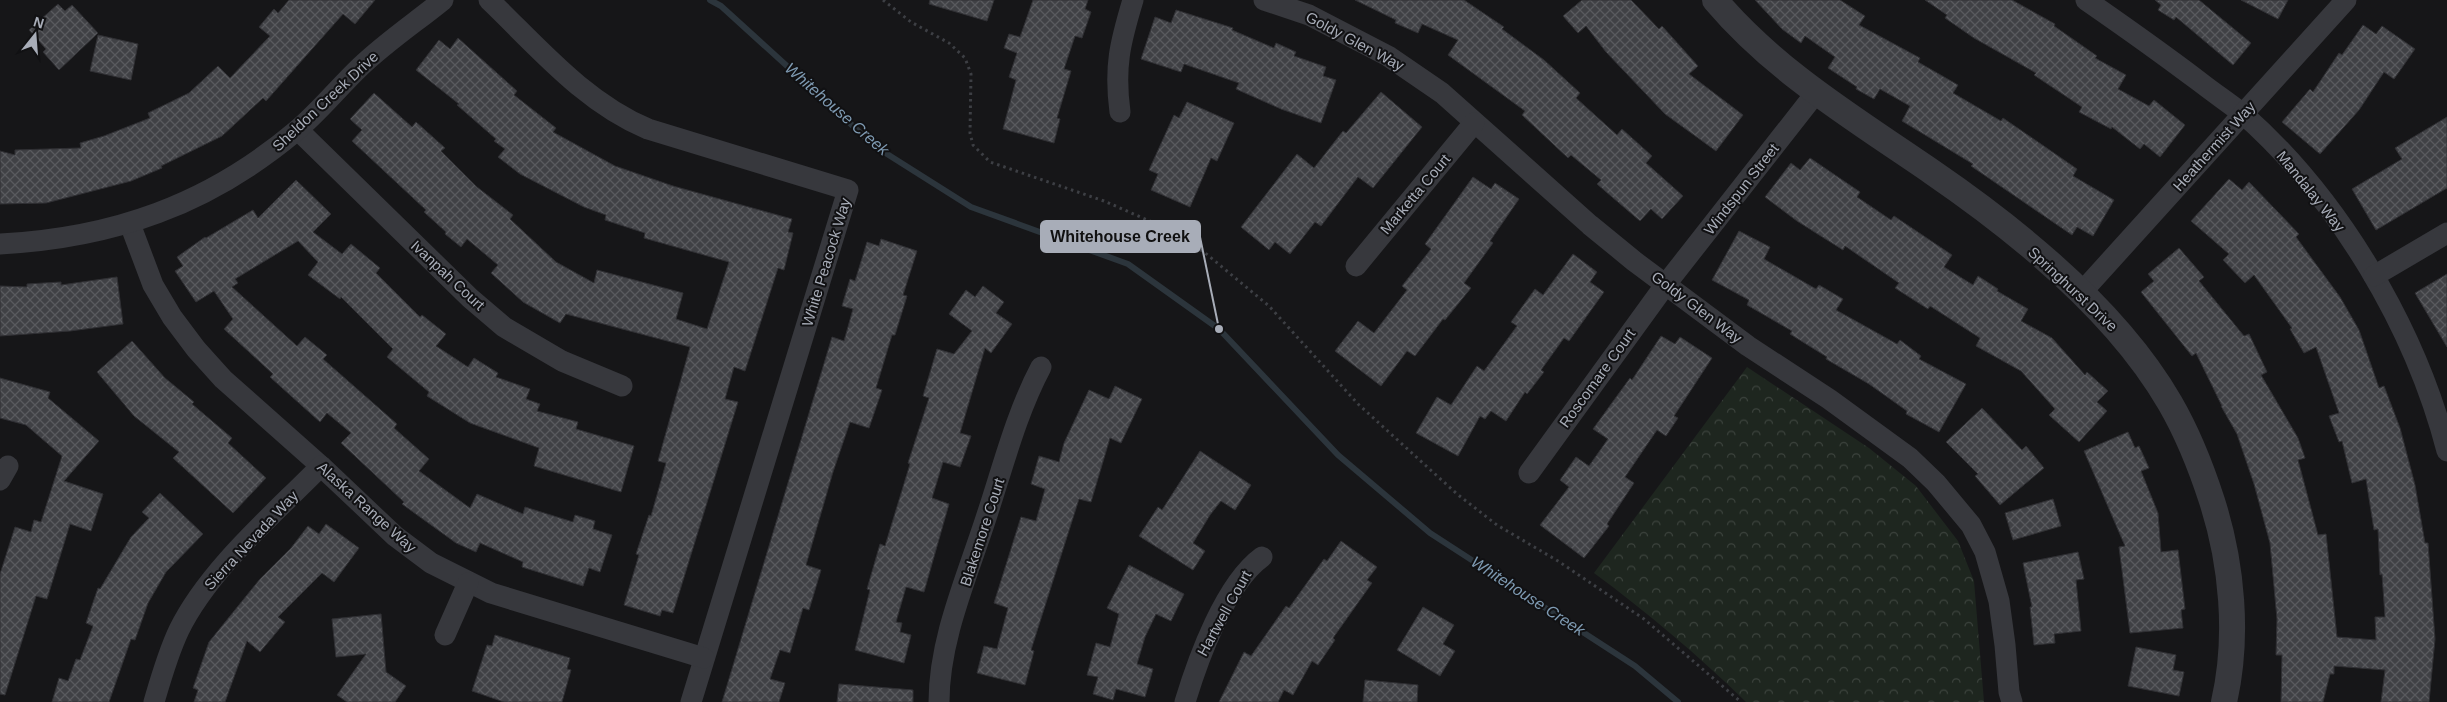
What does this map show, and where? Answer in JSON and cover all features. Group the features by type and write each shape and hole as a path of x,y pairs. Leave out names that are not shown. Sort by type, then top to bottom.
{"street":[{"name":"Sheldon Creek Drive","path":"0,244 44,242 130,224 198,196 239,173 298,130 366,62 443,0"},
{"name":"White Peacock Way","path":"489,0 576,84 610,111 648,130 848,190 691,702"},
{"path":"1120,112 1116,83 1117,59 1133,0"},
{"name":"Goldy Glen Way","path":"1264,0 1309,16 1388,56 1442,93 1590,226 1748,346 1829,399 1910,458 1936,483 1971,525 1984,552 1996,593 2005,645 2009,692 2012,702"},
{"name":"Springhurst Drive","path":"1714,0 1757,44 1816,94 1934,173 1993,217 2081,293 2114,325 2144,362 2170,403 2201,467 2222,538 2229,585 2232,633 2229,681 2224,702"},
{"name":"Mandalay Way","path":"2086,0 2243,114 2289,161 2328,207 2374,276 2398,321 2418,365 2447,451"},
{"name":"Heathermist Way","path":"2081,293 2346,0"},
{"name":"Windspun Street","path":"1666,284 1816,94"},
{"name":"Marketta Court","path":"1356,266 1474,123"},
{"name":"Ivanpah Court","path":"298,130 470,298 504,327 562,361 622,386"},
{"name":"Alaska Range Way","path":"130,224 154,285 172,317 196,349 223,379 321,466 395,536 431,562 468,583 491,592 704,658"},
{"path":"2374,276 2447,233"},
{"name":"Roscomare Court","path":"1529,473 1666,284"},
{"name":"Blakemore Court","path":"939,702 941,670 951,627 1022,407 1041,367"},
{"name":"Sierra Nevada Way","path":"154,702 166,660 196,600 216,573 321,466"},
{"name":"Hartwell Court","path":"1185,702 1199,657 1217,619 1251,565 1262,557"},
{"path":"445,635 468,583"}],"path":[{"path":"883,0 911,22 949,44 965,58 971,82 970,134 973,144 990,162 1104,201 1161,226 1204,252 1269,306 1358,404 1457,494 1497,525 1558,561 1644,619 1741,702"}],"green space":[{"path":"1747,367 1869,448 1916,486 1958,541 1974,581 1984,702 1746,702 1672,635 1594,573"}],"building":[{"path":"289,0 375,0 355,24 343,14 266,101 263,98 222,136 161,166 162,168 131,181 46,203 0,204 0,151 15,155 15,150 81,148 80,143 150,118 148,113 189,93 218,66 230,78 270,36 259,27 274,9 278,13"},
{"path":"930,0 994,0 987,21 929,4"},
{"path":"1033,0 1088,0 1085,9 1091,12 1082,38 1075,36 1064,69 1071,71 1057,118 1060,119 1054,143 1003,129 1016,80 1009,77 1017,53 1004,48 1009,34 1020,37"},
{"path":"1355,0 1464,0 1504,27 1502,29 1544,60 1580,93 1576,98 1617,135 1622,129 1652,156 1646,163 1683,196 1662,219 1651,209 1640,221 1597,184 1601,180 1571,155 1568,158 1522,115 1525,111 1448,55 1458,40 1422,24 1418,33 1395,23 1396,20"},
{"path":"1582,0 1631,0 1659,29 1662,26 1698,66 1689,74 1743,115 1716,151 1665,114 1606,52 1586,26 1578,33 1563,16"},
{"path":"1755,0 1840,0 1865,16 1859,25 1920,58 1918,62 1958,85 1953,93 2001,121 2003,118 2077,169 2073,176 2114,200 2093,236 2077,227 2072,235 1971,166 1973,164 1902,121 1910,106 1880,89 1874,99 1856,89 1857,87 1828,68 1835,57 1805,36 1801,43 1782,29"},
{"path":"1925,0 2012,0 2055,24 2054,26 2097,56 2095,58 2126,75 2118,89 2149,106 2154,100 2185,125 2160,157 2144,144 2140,149 2112,127 2111,129 2079,112 2082,107 2034,75 2036,73 1974,38 1945,18 1947,15"},
{"path":"2155,0 2199,0 2251,43 2233,65 2176,17 2174,20 2158,10 2161,5"},
{"path":"2241,0 2288,0 2278,19"},
{"path":"58,4 65,11 72,5 98,33 59,70 43,52 46,49 29,30"},
{"path":"1176,10 1233,28 1232,30 1274,48 1276,43 1296,52 1294,56 1326,67 1323,76 1336,80 1321,123 1281,109 1236,89 1239,83 1184,64 1181,72 1141,59 1155,17 1171,23"},
{"path":"2363,25 2376,34 2382,26 2415,49 2394,79 2384,72 2359,110 2320,154 2282,122 2310,89 2313,92 2339,53 2342,55"},
{"path":"98,35 138,44 131,80 90,71"},
{"path":"458,38 517,91 514,95 556,128 553,132 615,166 673,186 792,219 788,232 793,233 784,270 778,268 745,371 734,367 725,399 738,402 673,613 662,610 660,616 624,605 639,555 636,554 649,515 651,516 666,463 658,461 690,347 566,314 560,323 523,302 491,273 498,265 467,239 461,247 445,234 446,232 424,212 426,210 352,141 362,130 350,119 374,93 412,127 416,122 445,148 441,151 477,187 513,215 510,219 556,262 594,283 597,270 683,293 676,319 707,329 729,262 644,238 645,233 605,220 606,215 584,207 520,174 498,157 505,149 494,141 496,139 457,105 459,104 416,70 439,40 450,49"},
{"path":"1381,92 1422,127 1373,188 1358,177 1321,226 1315,222 1290,254 1275,242 1269,250 1241,227 1297,154 1314,168 1343,131 1346,133"},
{"path":"1187,102 1234,123 1217,161 1211,158 1190,207 1151,190 1158,174 1149,170 1174,115 1179,118"},
{"path":"2447,117 2447,188 2376,230 2352,189 2402,159 2395,148"},
{"path":"1810,158 1860,192 1857,197 1891,220 1894,216 1952,255 1944,267 1973,285 1978,276 1998,289 1997,291 2028,309 2021,321 2052,338 2085,375 2087,372 2108,391 2097,402 2107,411 2079,442 2049,415 2055,409 2021,371 1976,346 1980,338 1930,306 1928,309 1895,288 1899,283 1845,246 1843,250 1797,221 1765,197 1791,163 1800,170"},
{"path":"1473,177 1491,189 1495,183 1519,199 1490,241 1493,243 1464,283 1471,288 1445,320 1443,319 1415,356 1407,351 1381,386 1335,351 1358,321 1374,333 1407,290 1402,286 1431,249 1425,244"},
{"path":"2229,179 2242,190 2249,182 2299,234 2296,237 2340,297 2359,330 2379,388 2384,386 2400,428 2415,485 2425,543 2428,543 2435,639 2429,702 2381,702 2385,670 2334,666 2334,674 2330,674 2323,702 2281,702 2282,655 2276,655 2277,619 2270,543 2254,484 2237,434 2221,406 2196,353 2192,356 2141,292 2154,281 2148,274 2179,248 2204,277 2199,281 2244,336 2249,334 2267,372 2261,375 2298,438 2305,458 2298,460 2318,535 2326,534 2337,637 2376,640 2375,617 2385,617 2382,574 2380,575 2378,529 2374,530 2366,479 2352,483 2342,441 2339,442 2329,416 2339,413 2316,347 2304,353 2290,329 2292,328 2254,275 2245,283 2223,260 2229,254 2191,221"},
{"path":"296,180 331,214 313,232 342,254 351,244 380,268 376,273 420,317 422,315 446,334 436,346 468,367 474,358 498,373 496,377 530,389 526,399 540,404 537,411 578,422 576,429 634,446 621,492 534,466 539,448 470,423 427,396 429,392 387,357 393,349 341,297 340,299 308,275 318,262 298,241 235,279 238,283 232,287 297,346 305,337 327,355 323,359 397,424 394,428 429,459 419,471 470,508 477,494 523,514 525,507 573,522 575,515 595,521 593,529 612,535 600,572 589,568 583,586 522,567 523,562 480,543 476,552 456,543 402,504 404,502 341,443 351,433 327,413 320,422 270,377 273,374 224,329 233,319 214,291 196,302 175,271 183,266 177,257 205,237 253,210 258,218"},
{"path":"1739,231 1770,247 1764,259 1816,289 1819,285 1843,299 1836,310 1897,344 1900,340 1921,356 1919,359 1966,384 1939,432 1906,414 1907,411 1869,384 1826,359 1827,357 1790,334 1792,331 1747,305 1749,300 1712,280"},
{"path":"881,239 917,251 903,295 907,296 895,335 892,335 876,388 882,390 869,428 850,422 833,472 806,565 821,570 809,610 803,608 790,653 780,650 770,679 785,683 779,702 722,702 832,337 844,341 853,309 842,306 850,279 855,281 867,242 879,246"},
{"path":"1573,254 1597,272 1590,282 1604,292 1569,341 1564,338 1541,370 1544,372 1527,394 1525,392 1506,421 1491,411 1485,419 1480,416 1458,456 1416,433 1437,397 1451,405 1477,366 1484,371 1517,326 1511,322 1535,289 1543,295"},
{"path":"2447,274 2447,347 2415,293"},
{"path":"117,277 123,324 70,331 0,336 0,286 27,287 27,284 61,282 61,285"},
{"path":"983,286 1004,302 996,313 1012,324 991,353 985,348 960,433 971,436 960,467 943,462 932,498 949,504 924,592 906,587 896,622 902,623 900,632 911,635 904,663 855,650 870,590 867,589 880,544 885,546 910,464 908,463 929,398 923,396 937,349 954,354 972,331 949,314 966,290 975,297"},
{"path":"1661,336 1675,344 1680,337 1712,358 1674,416 1678,418 1666,436 1657,430 1625,477 1634,483 1607,524 1609,526 1584,558 1540,525 1569,487 1560,480 1576,457 1589,466 1608,439 1593,429 1630,378 1632,380"},
{"path":"132,341 165,378 232,438 228,443 266,478 233,513 173,458 179,452 134,416 97,372"},
{"path":"0,378 50,392 48,398 99,441 64,481 103,494 91,531 70,524 47,599 36,596 5,695 0,694 0,574 15,527 31,532 34,520 41,522 62,456 26,425 0,418"},
{"path":"1115,386 1142,399 1121,443 1110,438 1091,502 1079,499 1031,650 1034,651 1025,685 977,673 984,646 997,649 1008,608 994,603 1021,517 1036,521 1045,489 1031,484 1039,456 1059,462 1064,443 1089,390 1109,399"},
{"path":"1982,408 2022,450 2026,446 2044,468 2000,505 1975,476 1978,474 1946,442"},
{"path":"2128,432 2135,448 2139,446 2149,468 2141,471 2158,513 2161,552 2178,550 2185,609 2181,610 2183,628 2130,633 2119,547 2125,546 2084,451"},
{"path":"1200,451 1251,485 1235,510 1221,501 1210,515 1193,543 1205,551 1193,570 1139,536 1158,507 1162,510"},
{"path":"160,493 203,534 166,572 148,603 135,640 131,639 109,702 52,702 59,678 68,681 76,659 80,660 93,626 86,623 98,588 100,589 131,537 149,518 142,512"},
{"path":"2053,499 2061,526 2013,540 2005,513"},
{"path":"326,524 359,548 334,582 322,573 278,617 285,622 260,652 247,641 225,702 194,702 198,690 193,688 209,642 260,579 291,548 308,526 319,534"},
{"path":"1341,541 1377,567 1367,580 1372,583 1333,638 1335,640 1318,665 1312,661 1293,695 1284,690 1278,702 1219,702 1244,652 1251,656 1286,606 1289,608 1324,559 1327,561"},
{"path":"2078,552 2084,579 2076,580 2081,631 2054,634 2055,643 2034,645 2030,607 2032,607 2023,563"},
{"path":"1129,565 1184,594 1171,621 1156,614 1145,637 1137,664 1153,669 1145,697 1116,689 1113,700 1093,694 1098,677 1087,675 1096,643 1110,647 1119,614 1107,608"},
{"path":"1423,607 1454,625 1443,644 1455,651 1440,676 1397,650"},
{"path":"381,614 386,672 406,686 395,702 347,702 337,695 366,654 336,657 332,619"},
{"path":"495,635 570,658 567,669 571,670 562,702 504,702 472,691 487,645 492,646"},
{"path":"2136,647 2176,655 2173,670 2184,672 2179,696 2128,686"},
{"path":"1365,680 1418,685 1417,702 1363,702"},
{"path":"839,684 913,690 913,702 837,702"}],"waterway":[{"name":"Whitehouse Creek","path":"710,0 721,6 876,147 971,207 1128,264 1219,329 1338,455 1430,533 1635,666 1678,702"}],"place":[{"name":"Whitehouse Creek","path":"1219,329"}]}
